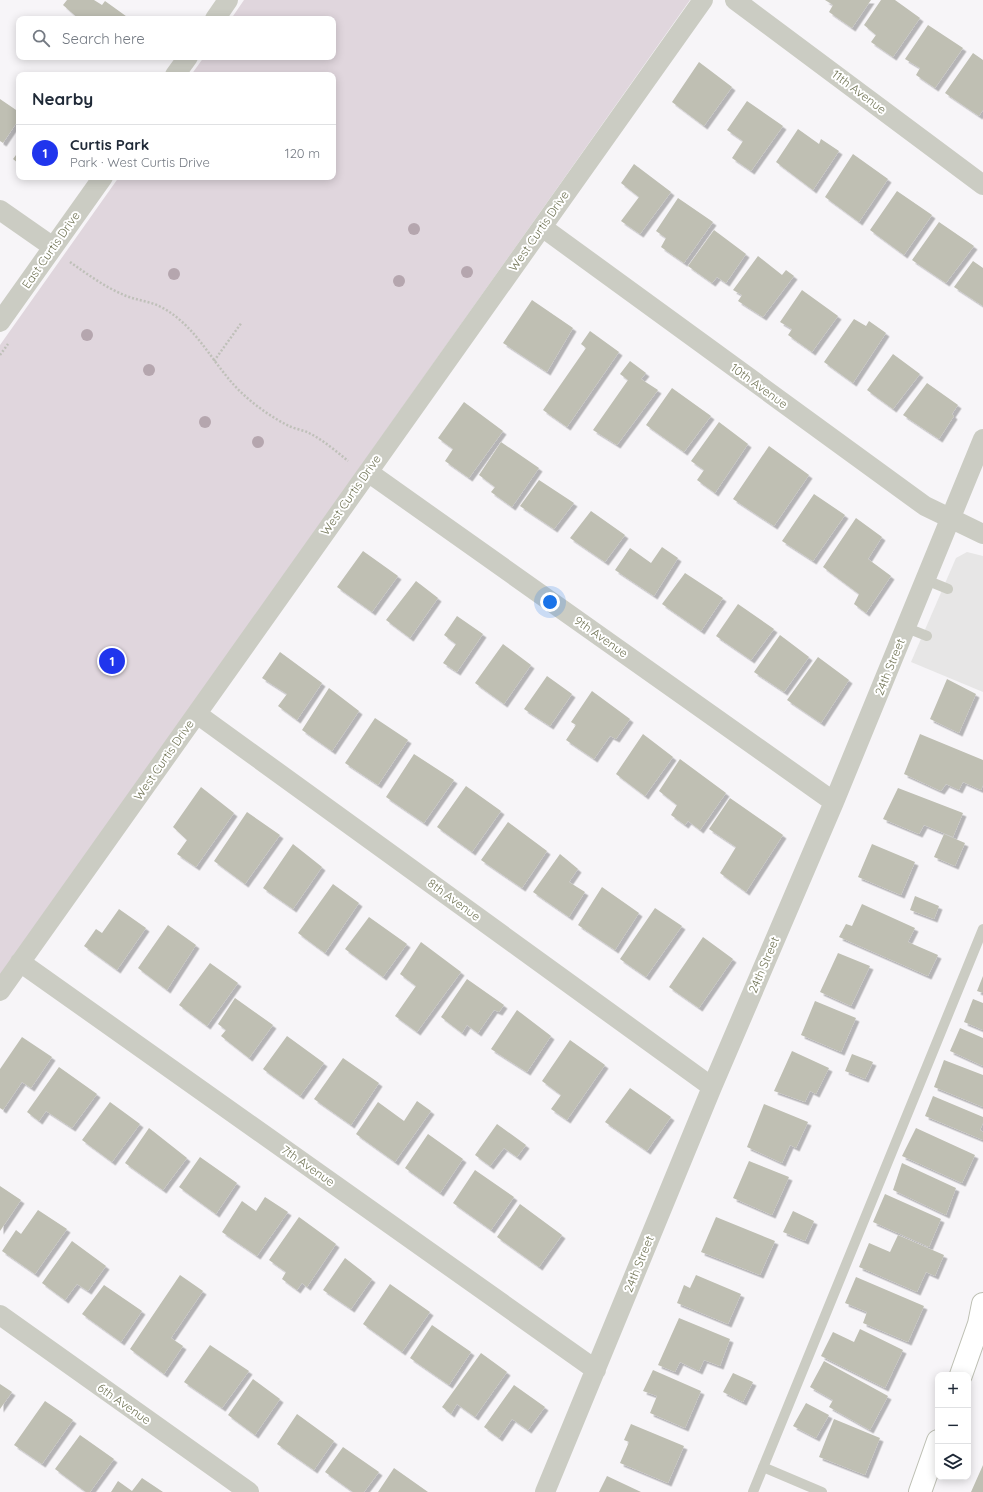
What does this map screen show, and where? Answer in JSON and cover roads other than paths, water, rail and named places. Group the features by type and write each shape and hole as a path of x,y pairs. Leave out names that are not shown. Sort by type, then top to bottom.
{"street":[{"name":"West Curtis Drive","path":"0,991 197,714 361,468 542,227 703,0"},
{"name":"11th Avenue","path":"735,0 983,185"},
{"path":"177,72 186,60"},
{"name":"East Curtis Drive","path":"0,322 60,254 101,180"},
{"path":"0,210 60,254"},
{"name":"10th Avenue","path":"542,227 925,506 983,534"},
{"name":"24th Street","path":"545,1492 712,1087 907,628 983,439"},
{"name":"9th Avenue","path":"361,468 834,802"},
{"name":"8th Avenue","path":"197,714 712,1087"},
{"name":"7th Avenue","path":"20,962 596,1370"},
{"name":"6th Avenue","path":"0,1315 249,1492"},
{"path":"962,1372 982,1315"},
{"path":"920,1492 937,1444"}],"lane":[{"path":"926,580 948,589"},
{"path":"907,628 928,636"},
{"path":"753,1492 983,929"},
{"path":"763,1467 822,1492"}],"place":[{"name":"Curtis Park","path":"112,661"}]}
